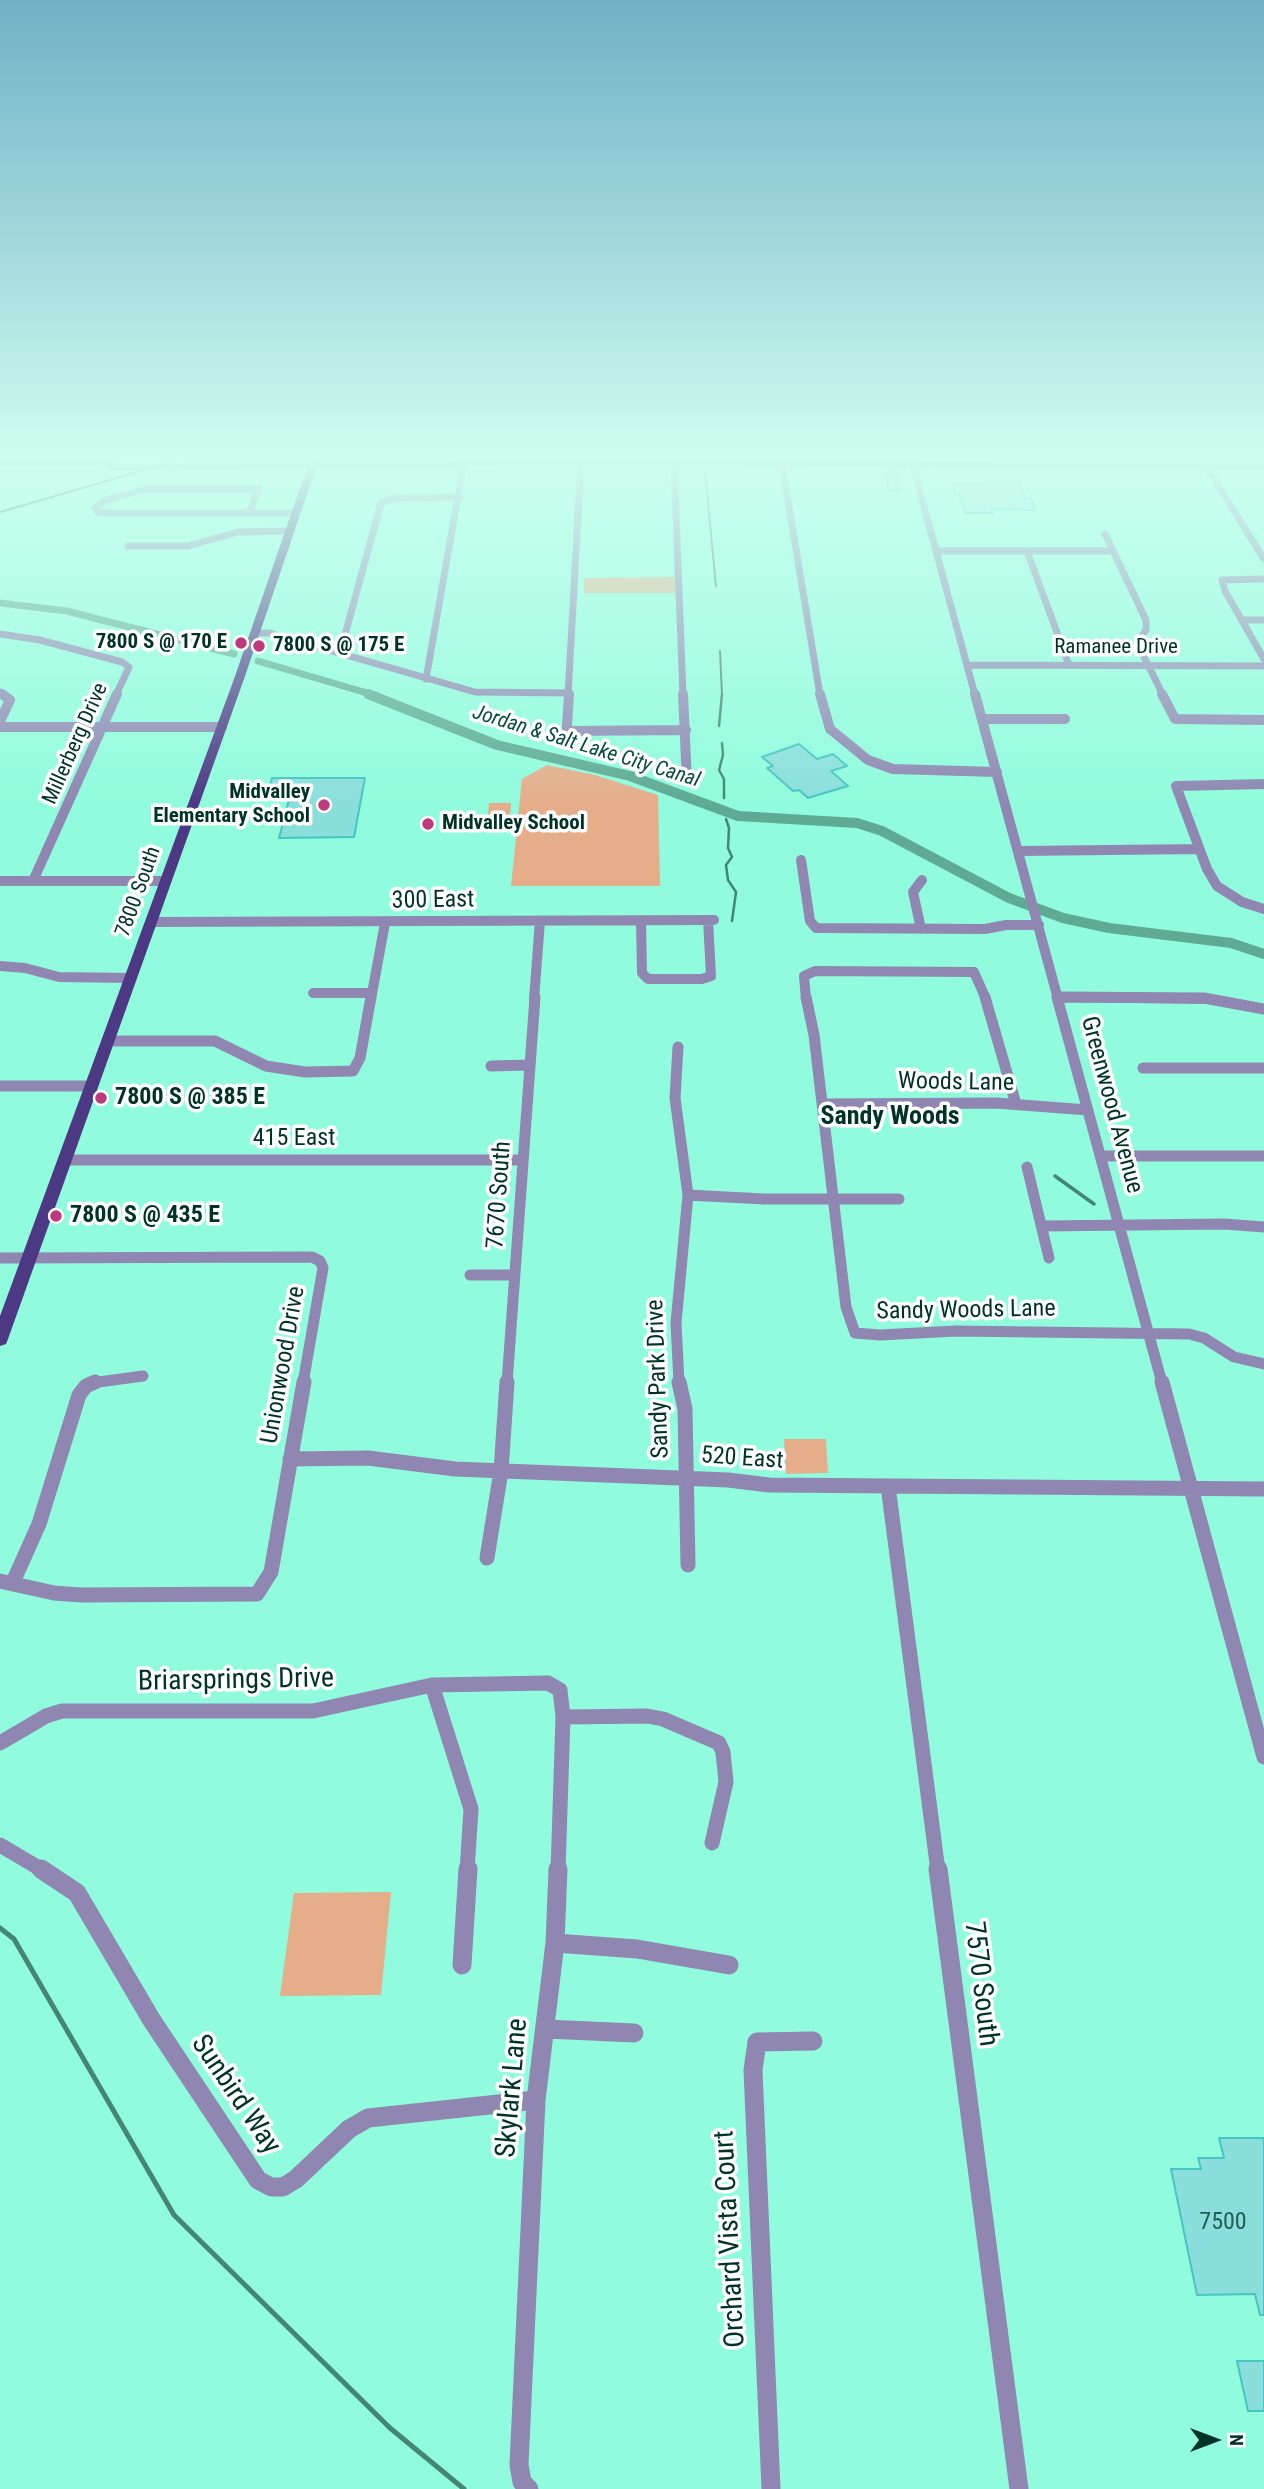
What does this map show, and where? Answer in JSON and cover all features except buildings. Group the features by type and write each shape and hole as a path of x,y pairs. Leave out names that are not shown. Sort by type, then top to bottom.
{"main road":[{"name":"7800 South","path":"0,1339 276,571"}],"street":[{"path":"340,653 362,571"},
{"path":"426,678 446,571"},
{"path":"576,571 567,736 685,730"},
{"path":"678,571 687,782"},
{"path":"800,571 825,720 835,734 868,760 885,767 922,772 998,772"},
{"name":"Greenwood Avenue","path":"943,571 1264,1757"},
{"path":"1034,571 1069,665"},
{"path":"1123,571 1146,620 1147,625 1139,644 1147,666 1175,719 1264,720"},
{"path":"1264,579 1222,580 1225,591 1264,659"},
{"path":"1242,620 1264,620"},
{"path":"255,633 269,633 488,693 569,693"},
{"name":"Millerberg Drive","path":"0,634 40,640 126,664 128,673 33,881"},
{"name":"Ramanee Drive","path":"969,665 1264,666"},
{"path":"0,692 5,693 10,700 0,724 222,726"},
{"path":"983,719 1065,719"},
{"path":"1264,784 1176,786 1199,849 1217,886 1230,895 1264,909"},
{"path":"1019,851 1199,849"},
{"path":"802,860 813,926 828,929 985,929 1038,922"},
{"path":"921,929 913,892 922,880"},
{"path":"0,881 166,881"},
{"name":"300 East","path":"151,922 711,920 710,976 702,979 648,979 642,973 641,921"},
{"name":"7670 South","path":"487,1558 501,1471 540,921"},
{"path":"108,1041 215,1041 266,1066 305,1072 353,1071 360,1058 385,923"},
{"path":"0,966 25,968 59,976 131,978"},
{"name":"Sandy Woods Lane","path":"1016,1104 982,985 974,972 941,970 808,973 803,981 814,1035 846,1307 855,1333 880,1335 956,1331 1149,1335"},
{"path":"313,993 372,993"},
{"path":"1059,997 1204,998 1264,1009"},
{"name":"Sandy Park Drive","path":"678,1047 675,1098 688,1195 676,1323 677,1375 685,1409 688,1564"},
{"path":"491,1066 530,1065"},
{"path":"1143,1068 1264,1068"},
{"path":"0,1086 92,1086"},
{"name":"Woods Lane","path":"822,1104 1016,1104 1088,1110"},
{"path":"1101,1156 1264,1156"},
{"name":"415 East","path":"65,1160 523,1160"},
{"path":"1027,1167 1049,1258"},
{"path":"688,1195 899,1199"},
{"path":"1041,1226 1119,1223 1264,1227"},
{"name":"Unionwood Drive","path":"30,1258 299,1255 312,1256 320,1261 323,1277 271,1572 257,1594"},
{"path":"0,1258 30,1258"},
{"path":"470,1275 515,1275"},
{"path":"1149,1335 1197,1336 1234,1357 1264,1364"},
{"path":"143,1376 96,1381 86,1386 79,1395 39,1524 6,1582 54,1593 81,1595 257,1594"},
{"name":"520 East","path":"290,1459 368,1458 431,1467 736,1480 769,1485 1191,1489"},
{"name":"7570 South","path":"888,1486 1019,2489"},
{"path":"1191,1489 1264,1489"},
{"name":"Briarsprings Drive","path":"0,1743 46,1716 62,1712 313,1710 432,1685 548,1683 560,1690"},
{"path":"432,1685 471,1809 462,1965"},
{"name":"Skylark Lane","path":"529,2489 522,2482 519,2465 537,2100 555,1943 562,1717 560,1690"},
{"path":"562,1717 647,1716 663,1719 719,1743 723,1752 726,1782 712,1843"},
{"name":"Sunbird Way","path":"0,1845 77,1893 151,2019 258,2180 271,2187 284,2187 296,2179 349,2129 368,2118 537,2100"},
{"path":"555,1943 637,1949 729,1965"},
{"path":"546,2029 634,2033"},
{"name":"Orchard Vista Court","path":"771,2489 753,2070 757,2042 813,2041"}],"shaded area":[{"path":"675,577 676,593 584,593 584,578"},
{"path":"547,765 595,775 658,795 660,886 511,886 522,779"},
{"path":"489,803 511,803 509,827 487,827"},
{"path":"784,1439 826,1439 828,1473 786,1474"},
{"path":"391,1892 381,1995 280,1996 294,1893"}],"waterway":[{"path":"715,571 716,586"},
{"name":"Jordan & Salt Lake City Canal","path":"0,603 67,611 234,654"},
{"path":"720,651 722,694"},
{"name":"Jordan & Salt Lake City Canal","path":"258,661 374,695"},
{"name":"Jordan & Salt Lake City Canal","path":"368,694 497,745 630,776 738,816 857,823 882,831 1009,898 1063,918 1109,928 1231,943 1264,954"},
{"path":"719,726 722,694"},
{"path":"722,743 723,755 719,770 724,779 724,798"},
{"path":"726,819 729,828 728,848 732,857 726,865 728,880 736,892 732,921"},
{"path":"1055,1176 1094,1204"},
{"path":"0,1928 14,1939 174,2215 390,2428 464,2489"}],"place":[{"name":"7800 S @ 170 E","path":"241,643"},
{"name":"7800 S @ 175 E","path":"259,646"},
{"name":"Midvalley Elementary School","path":"324,805"},
{"name":"Midvalley School","path":"428,824"},
{"name":"7800 S @ 385 E","path":"101,1098"},
{"name":"7800 S @ 435 E","path":"56,1216"}],"district":[{"name":"Sandy Woods","path":"890,1117"}]}
